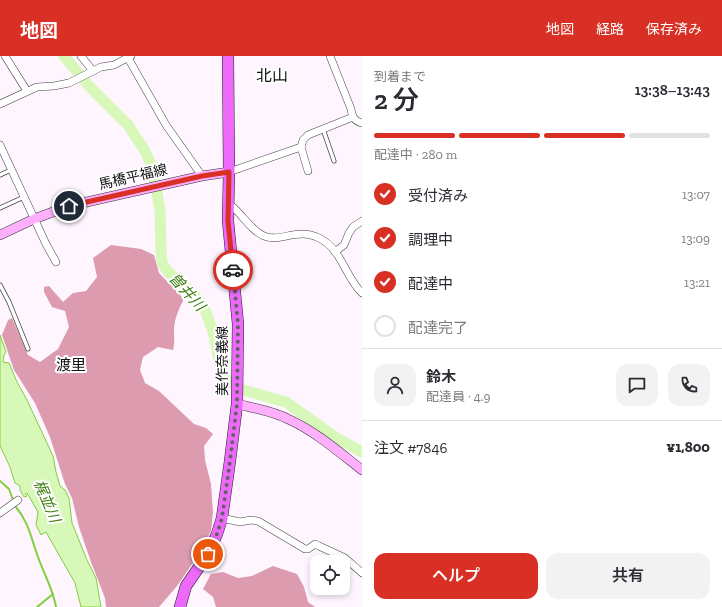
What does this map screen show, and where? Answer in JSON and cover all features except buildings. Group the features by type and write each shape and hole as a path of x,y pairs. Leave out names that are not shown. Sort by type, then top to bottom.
{"main road":[{"name":"美作奈義線","path":"180,607 186,586 208,554 222,518 238,399 238,324 228,221 228,56"},
{"name":"馬橋平福線","path":"0,235 34,219 69,206 202,176 229,172"},
{"path":"238,399 252,407 288,418 313,432 362,470"}],"street":[{"path":"4,56 27,91"},
{"path":"81,56 91,72"},
{"path":"330,56 353,117 358,122 362,123"},
{"path":"0,104 37,87 63,85 101,67 114,65 130,57 166,124 202,176"},
{"path":"308,171 301,147 303,140 308,135 353,117"},
{"path":"0,145 2,155 11,170 56,262"},
{"path":"229,172 301,147"},
{"path":"228,205 233,207 257,232 264,236 271,238 306,233 320,238 329,244 345,265 353,282 362,293"},
{"path":"335,252 346,242 353,227 362,221"},
{"path":"0,513 18,500"},
{"path":"222,518 240,522 258,521 304,549 308,549 315,544 345,558 362,573"}],"lane":[{"path":"323,129 334,161"},
{"path":"0,174 11,170"},
{"path":"0,208 24,197"},
{"path":"0,285 9,302 28,349"}],"shaded area":[{"path":"111,245 141,249 154,255 159,273 184,299 175,322 173,350 158,347 143,357 140,370 145,383 159,391 194,424 206,428 213,434 204,446 205,460 211,484 213,512 211,531 197,557 177,586 159,607 106,607 105,598 79,527 72,498 65,484 50,437 35,403 14,370 2,335 8,320 12,318 28,355 40,362 58,349 69,327 65,311 52,307 44,292 44,287 49,286 63,302 73,293 86,291 97,277 93,258"},
{"path":"273,566 297,574 304,587 308,602 315,607 216,607 213,597 203,589 211,574 223,572 238,578 252,576"}],"water":[{"name":"梶並川","path":"0,335 6,352 3,362 9,363 27,400 53,456 60,486 65,490 69,498 72,523 96,578 101,607 81,607 75,583 46,532 41,535 36,525 38,512 27,493 25,494 27,496 24,497 20,490 20,486 15,483 10,467 0,446"}],"waterway":[{"name":"曽井川","path":"64,56 89,86 128,125 145,151 152,166 160,210 162,263 168,272 193,293 204,307 213,331 221,369 226,379 243,390 286,402 335,437 362,452"},
{"path":"0,481 9,489 13,500"},
{"path":"15,506 24,518 29,530 53,594 56,607"},
{"path":"37,607 53,594"}],"way so far":[{"path":"208,554 222,518 237,404 238,324 233,270"}],"district":[{"name":"北山","path":"272,75"},
{"name":"渡里","path":"71,365"}],"route":[{"path":"69,206 202,176 229,172 228,221 233,270"}]}
